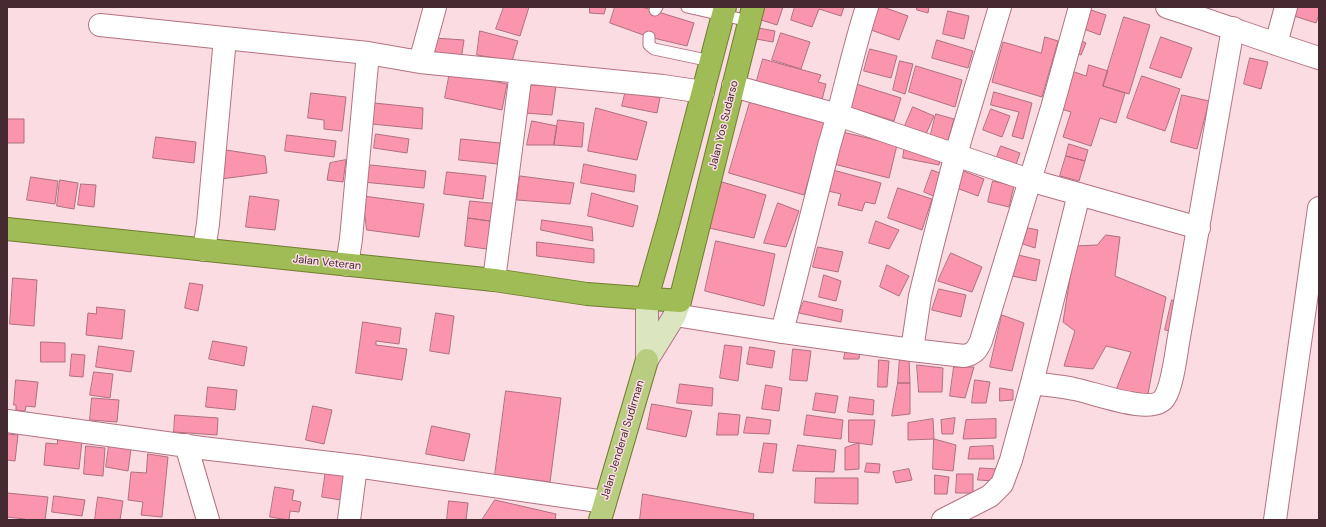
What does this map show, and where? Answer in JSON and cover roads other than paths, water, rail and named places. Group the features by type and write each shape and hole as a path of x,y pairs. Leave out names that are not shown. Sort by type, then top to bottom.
{"highway":[{"path":"647,298 724,11"},
{"name":"Jalan Yos Sudarso","path":"678,308 751,14"},
{"name":"Jalan Veteran","path":"7,229 494,280 587,294 647,298 678,308"}],"main road":[{"path":"647,298 647,360"},
{"path":"647,360 678,308"},
{"name":"Jalan Jenderal Sudirman","path":"602,511 647,360"}],"street":[{"path":"420,62 436,7"},
{"path":"782,332 857,36 867,7"},
{"path":"912,350 920,296 956,154 1000,7"},
{"path":"678,308 782,332 912,350 964,356 972,354 977,350 981,341 1052,108 1080,7"},
{"path":"1167,7 1319,58"},
{"path":"1276,44 1286,7"},
{"path":"100,25 368,53 420,62 663,86 703,92"},
{"path":"1032,383 1074,389 1144,406 1156,404 1165,399 1170,386 1199,228 1233,28"},
{"path":"204,250 208,224 225,38"},
{"path":"347,265 351,239 368,53"},
{"path":"494,280 521,72"},
{"path":"733,86 838,115 1029,180 1199,228"},
{"path":"942,520 990,496 1002,484 1011,460 1032,383 1079,194"},
{"path":"1275,520 1319,208"},
{"path":"7,421 356,466 602,511"},
{"path":"186,445 208,520"},
{"path":"349,520 356,466"}],"lane":[{"path":"687,7 751,14"},
{"path":"649,37 649,45 654,49 711,61"}]}
